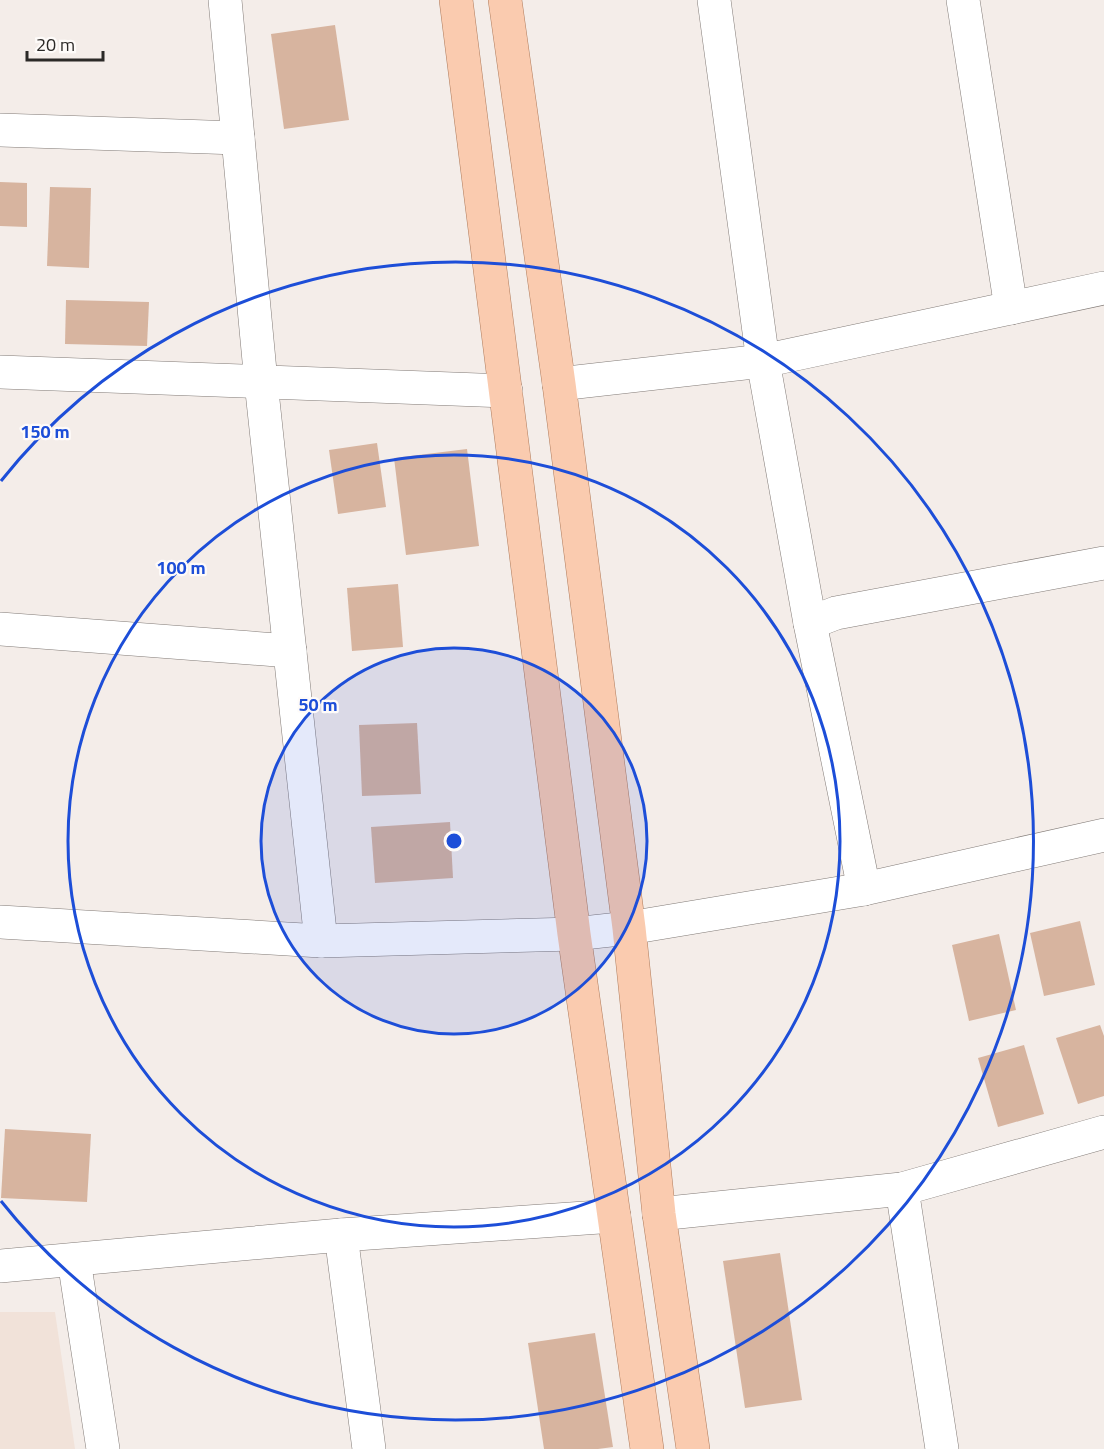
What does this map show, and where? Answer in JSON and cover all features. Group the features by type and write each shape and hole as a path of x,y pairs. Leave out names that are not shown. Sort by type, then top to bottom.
{"main road":[{"path":"456,0 574,934 647,1449"},
{"path":"505,0 559,384 628,928 659,1214 693,1449"}],"street":[{"path":"225,0 261,382 321,941"},
{"path":"714,0 763,361 810,623 864,889"},
{"path":"963,0 1011,308"},
{"path":"0,130 238,138"},
{"path":"559,384 763,361 1104,288"},
{"path":"0,372 506,391"},
{"path":"810,623 836,613 1104,563"},
{"path":"0,629 290,651"},
{"path":"0,922 321,941 574,934 628,928 864,889 1104,835"},
{"path":"659,1214 902,1189 1104,1132"},
{"path":"902,1189 942,1449"},
{"path":"0,1266 341,1235 614,1216"},
{"path":"341,1235 369,1449"},
{"path":"74,1260 103,1449"}],"shaded area":[{"path":"0,1312 55,1312 75,1449 0,1449"}],"building":[{"path":"335,25 349,120 284,129 271,34"},
{"path":"0,182 27,183 27,227 0,226"},
{"path":"50,187 91,188 89,268 47,266"},
{"path":"66,300 149,302 147,346 65,344"},
{"path":"377,443 386,507 338,514 329,450"},
{"path":"467,449 479,546 406,555 394,458"},
{"path":"398,584 403,647 352,651 347,588"},
{"path":"417,723 421,794 362,796 359,725"},
{"path":"450,822 453,878 375,883 371,827"},
{"path":"1080,921 1095,985 1044,996 1030,933"},
{"path":"999,934 1016,1010 969,1021 952,945"},
{"path":"1100,1025 1104,1036 1104,1096 1078,1104 1056,1038"},
{"path":"1024,1045 1044,1114 998,1127 978,1058"},
{"path":"5,1129 91,1134 87,1202 1,1198"},
{"path":"780,1253 802,1400 745,1408 723,1261"},
{"path":"595,1333 613,1447 544,1449 528,1343"}]}
